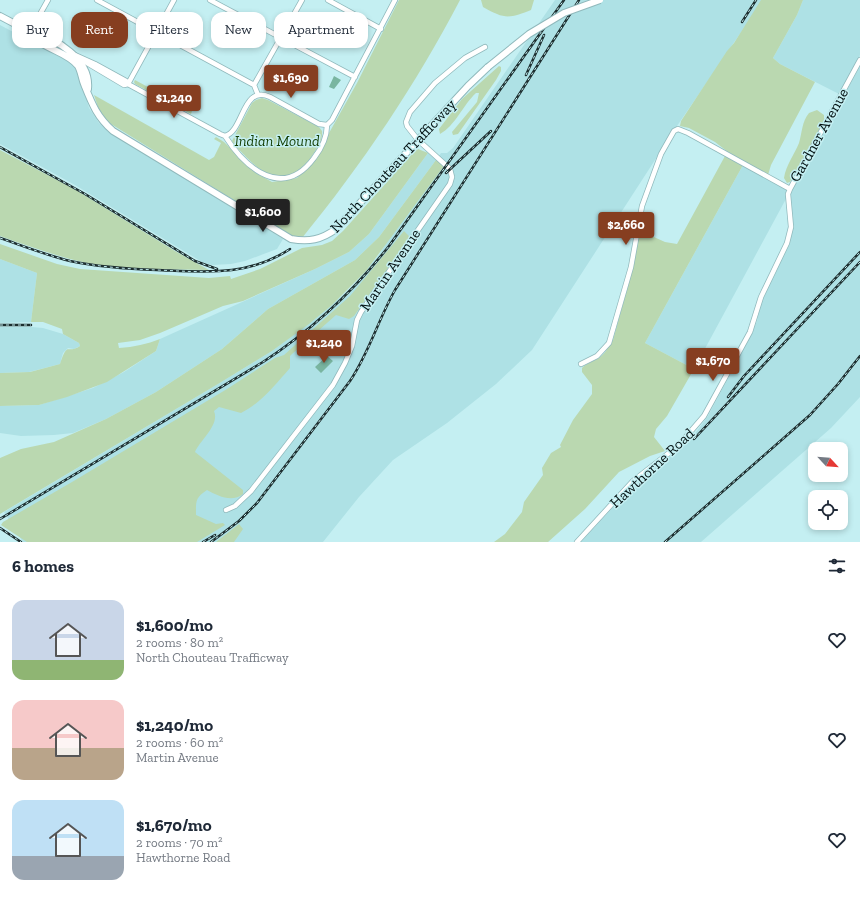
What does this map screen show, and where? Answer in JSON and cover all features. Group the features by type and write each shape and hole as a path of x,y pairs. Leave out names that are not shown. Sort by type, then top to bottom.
{"main road":[{"name":"North Chouteau Trafficway","path":"50,48 78,67 96,113 113,131 291,239 304,241 316,240 326,236 336,229 488,67 529,34 564,13 600,0"},
{"path":"0,16 12,22"},
{"path":"63,48 75,55"},
{"name":"North Chouteau Trafficway","path":"75,55 83,66 88,92"}],"street":[{"path":"41,12 48,0"},
{"path":"97,0 136,21"},
{"path":"167,12 174,0"},
{"path":"210,0 274,34"},
{"path":"295,12 302,0"},
{"path":"328,0 381,29"},
{"path":"75,55 126,81 128,84 225,136 230,144 246,161 261,173 270,178 279,180 294,176 306,168 317,153 327,132 327,125 332,120 395,0"},
{"name":"Martin Avenue","path":"226,510 235,506 251,491 333,385 352,346 357,320 361,312 450,184 452,177 450,169 418,140 407,126 406,122 410,112 435,83 466,58 485,47"},
{"path":"128,84 147,48"},
{"path":"185,48 254,86 258,95"},
{"path":"254,86 274,48"},
{"path":"301,48 355,77"},
{"name":"Gardner Avenue","path":"790,189 860,60"},
{"path":"86,76 88,69 94,66"},
{"path":"225,136 232,132 250,100 258,95 267,96 320,124 327,125"},
{"path":"581,364 597,356 608,343 630,267 642,206 661,154 674,131 678,129 688,132 790,189"},
{"name":"Hawthorne Road","path":"577,542 634,481 678,446 704,416 750,332 761,297 787,243 791,227 788,194 790,189"}],"shaded area":[{"path":"555,0 763,0 677,126 532,350 496,384 447,423 393,460 359,497 323,542 23,542 4,512 272,351 316,318 351,288 379,255 441,153 447,153 453,148"},
{"path":"803,0 860,0 860,55 839,94 780,64 773,58 797,15"},
{"path":"0,25 12,31 12,48 43,48 73,64 81,78 89,108 99,123 108,131 283,239 277,249 245,261 231,264 212,265 202,262 75,185 0,144"},
{"path":"860,66 860,397 831,428 815,442 808,442 808,448 701,542 581,542 631,488 691,439 708,416 750,337 757,321 762,298 790,243 792,231 791,192"},
{"path":"428,153 436,160 379,237 355,260 268,309 222,349 156,392 106,419 73,433 21,436 0,433 0,406 39,405 93,388 124,372 156,351 160,339 315,269 349,252 369,234"},
{"path":"743,165 788,190 787,197 694,369 645,343"},
{"path":"0,259 37,273 31,322 0,323"},
{"path":"0,327 43,328 63,334 79,343 80,346 74,349 68,348 63,353 60,364 29,372 0,373"}],"green space":[{"path":"399,0 460,0 407,93 346,182 302,238 295,238 111,124 101,116 94,95 209,160 214,157 221,143 214,139 216,137 224,142 256,173 272,182 297,178 315,158 357,83"},
{"path":"481,0 534,0 531,10 517,15 502,16 483,7"},
{"path":"761,0 803,0 797,15 773,58 780,64 815,82 771,165 768,175 728,152 715,142 689,128 680,126 681,121"},
{"path":"499,66 501,67 501,71 496,80 458,134 453,135 452,132 477,102 479,93 476,93 471,98 455,121 440,134 439,129 462,99"},
{"path":"135,80 192,111 191,114 135,84"},
{"name":"Indian Mound","path":"262,98 319,127 322,131 319,146 314,153 298,170 290,174 282,176 273,175 264,171 246,157 232,141 252,103"},
{"path":"817,110 824,115 824,121 790,182 787,183 784,178 785,173 799,143 802,127 809,113"},
{"path":"418,149 428,153 369,234 349,252 243,301 223,306 140,340 118,343 119,348 125,348 160,339 156,351 107,382 67,397 39,405 0,406 0,373 30,372 60,364 66,350 80,346 79,343 63,334 62,329 43,322 31,322 37,273 0,259 0,244 57,264 80,269 209,278 230,276 231,279 260,269 302,248 322,245 332,241 343,231"},
{"path":"0,150 76,190 175,251 209,270 133,268 87,263 76,261 0,236"},
{"path":"725,156 743,165 645,343 694,369 667,416 656,429 654,437 665,451 650,456 619,472 585,509 548,542 494,542 505,534 522,512 524,502 543,475 542,468 551,453 561,447 560,445 573,420 592,394 592,385 582,372 582,368 599,358 607,350 613,340 634,264 639,234 645,233 665,242 677,244"},
{"path":"436,160 444,166 366,271 332,305 309,324 272,351 0,514 0,458 21,449 54,442 106,419 156,392 222,349 268,309 355,260 379,237"},
{"path":"404,231 410,237 354,316 349,319 336,315 290,356 290,368 267,393 248,409 241,413 219,407 214,411 215,416 212,427 195,452 243,490 243,494 239,497 225,498 207,490 200,495 197,500 196,515 216,524 223,523 225,525 197,542 27,542 1,525 3,522 227,389 275,358 284,355 350,296"},
{"path":"239,524 243,529 234,542 216,542"}],"building":[{"path":"334,76 341,80 334,89 329,87"},
{"path":"327,356 333,361 321,373 315,367"}],"railway":[{"path":"0,519 263,362 298,337 331,309 361,279 389,246 564,0"},
{"path":"211,542 239,521 257,503 350,381 363,359 383,313 395,290 579,0"},
{"path":"742,22 756,0"},
{"path":"526,75 544,35"},
{"path":"446,173 491,131"},
{"path":"0,147 85,194 195,261 217,269"},
{"path":"0,238 52,256 81,263 124,268 192,272 226,271 242,268 274,258 290,249"},
{"path":"728,397 744,376 860,252"},
{"path":"694,439 860,262"},
{"path":"0,325 31,325"},
{"path":"665,542 810,415 838,384 860,356"},
{"path":"0,528 21,542"},
{"path":"203,542 215,535"}]}
